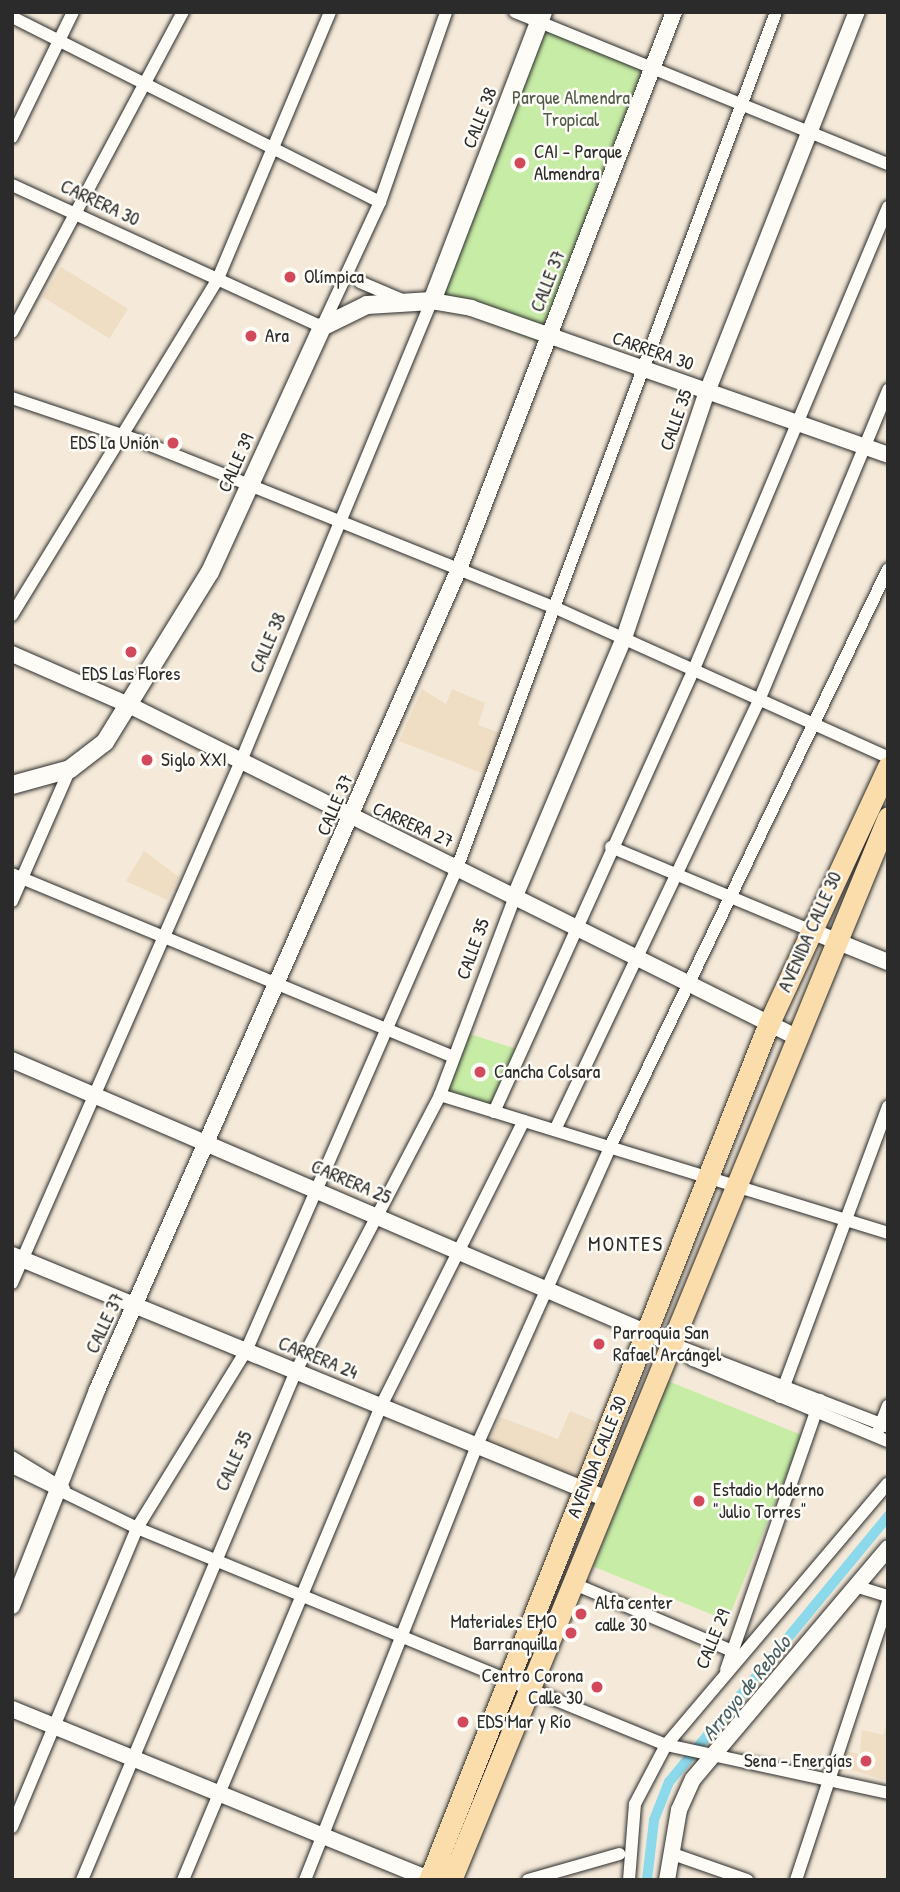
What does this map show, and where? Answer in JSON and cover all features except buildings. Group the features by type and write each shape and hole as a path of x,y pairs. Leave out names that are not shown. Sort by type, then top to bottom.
{"highway":[{"name":"AVENIDA CALLE 30","path":"429,1879 646,1332 711,1179 769,1023 809,930 888,767"},
{"name":"AVENIDA CALLE 30","path":"451,1880 888,817"}],"main road":[{"name":"CALLE 38","path":"432,301 541,17"},
{"name":"CARRERA 30","path":"322,327 350,310 402,300 432,301"},
{"name":"CALLE 39","path":"70,769 105,742 210,572 322,327"},
{"path":"12,785 70,769"}],"street":[{"path":"12,136 73,12"},
{"path":"12,332 183,12"},
{"path":"12,615 217,281 330,12"},
{"name":"CALLE 39","path":"322,327 380,202 446,12"},
{"path":"515,12 541,17 888,164"},
{"name":"CALLE 37","path":"12,1606 136,1306 281,983 459,569 674,12"},
{"path":"12,1827 137,1528 246,1351 320,1191 457,868 558,609 776,12"},
{"name":"CALLE 35","path":"82,1880 130,1758 296,1371 440,1095 515,895 624,638 707,392 807,130 857,12"},
{"path":"12,17 146,82 380,202"},
{"name":"CARRERA 30","path":"12,185 322,327"},
{"path":"494,1112 574,925 694,669 888,207"},
{"name":"CARRERA 30","path":"360,282 402,300"},
{"name":"CARRERA 30","path":"432,301 471,308 888,455"},
{"name":"CALLE 38","path":"12,1283 18,1257 96,1095 241,761 432,301"},
{"path":"555,1130 634,955 760,698 862,446 888,390"},
{"path":"12,398 123,435 249,488 558,609 888,757"},
{"path":"305,1880 477,1445 610,1147 888,569"},
{"name":"CARRERA 27","path":"12,654 129,705 351,820 515,895 796,1037"},
{"name":"CALLE 39","path":"12,901 17,876 70,769"},
{"path":"611,847 888,962"},
{"path":"17,876 167,934 454,1057"},
{"name":"CARRERA 25","path":"12,1060 549,1287 673,1344 883,1432"},
{"path":"440,1095 888,1233"},
{"path":"782,1391 888,1106"},
{"path":"183,1880 216,1793 381,1406 524,1121"},
{"name":"CARRERA 24","path":"18,1257 607,1499"},
{"name":"CALLE 29","path":"629,1880 635,1804 671,1746 723,1677 818,1406"},
{"path":"883,1432 888,1406"},
{"path":"12,1457 61,1488"},
{"path":"12,1467 61,1488 137,1528 303,1592 507,1682 671,1746 888,1793"},
{"path":"723,1677 888,1483"},
{"path":"667,1880 682,1800 708,1754 888,1548"},
{"path":"572,1583 733,1651"},
{"path":"796,1880 825,1779 888,1599 855,1586"},
{"path":"12,1709 429,1879"},
{"path":"670,1853 747,1880"},
{"path":"528,1880 618,1854"}],"shaded area":[{"path":"61,267 128,309 109,339 42,297"},
{"path":"422,689 446,704 452,689 485,703 478,725 503,734 487,775 399,741"},
{"path":"144,851 179,877 167,900 126,881"},
{"path":"570,1411 597,1422 574,1478 489,1443 500,1417 558,1439"},
{"name":"Sena - Energías","path":"888,1719 888,1781 842,1767 846,1751 860,1754 862,1730 883,1735"}],"green space":[{"name":"Parque Almendra Tropical","path":"539,21 654,65 546,345 431,301"},
{"name":"Cancha Colsara","path":"464,1032 520,1050 499,1114 443,1096"},
{"name":"Estadio Moderno \"Julio Torres\"","path":"668,1381 802,1435 728,1621 593,1566"}],"waterway":[{"name":"Arroyo de Rebolo","path":"647,1880 654,1820 669,1782 888,1516"}],"place":[{"name":"CAI - Parque Almendra","path":"520,163"},
{"name":"Olímpica","path":"290,277"},
{"name":"Ara","path":"251,336"},
{"name":"EDS La Unión","path":"173,443"},
{"name":"EDS Las Flores","path":"131,652"},
{"name":"Siglo XXI","path":"147,760"},
{"name":"Cancha Colsara","path":"480,1072"},
{"name":"Parroquia San Rafael Arcángel","path":"599,1344"},
{"name":"Estadio Moderno \"Julio Torres\"","path":"699,1501"},
{"name":"Alfa center calle 30","path":"581,1614"},
{"name":"Materiales EMO Barranquilla","path":"571,1633"},
{"name":"Centro Corona Calle 30","path":"597,1687"},
{"name":"EDS Mar y Río","path":"463,1722"},
{"name":"Sena - Energías","path":"866,1761"}],"district":[{"name":"MONTES","path":"626,1244"}]}
